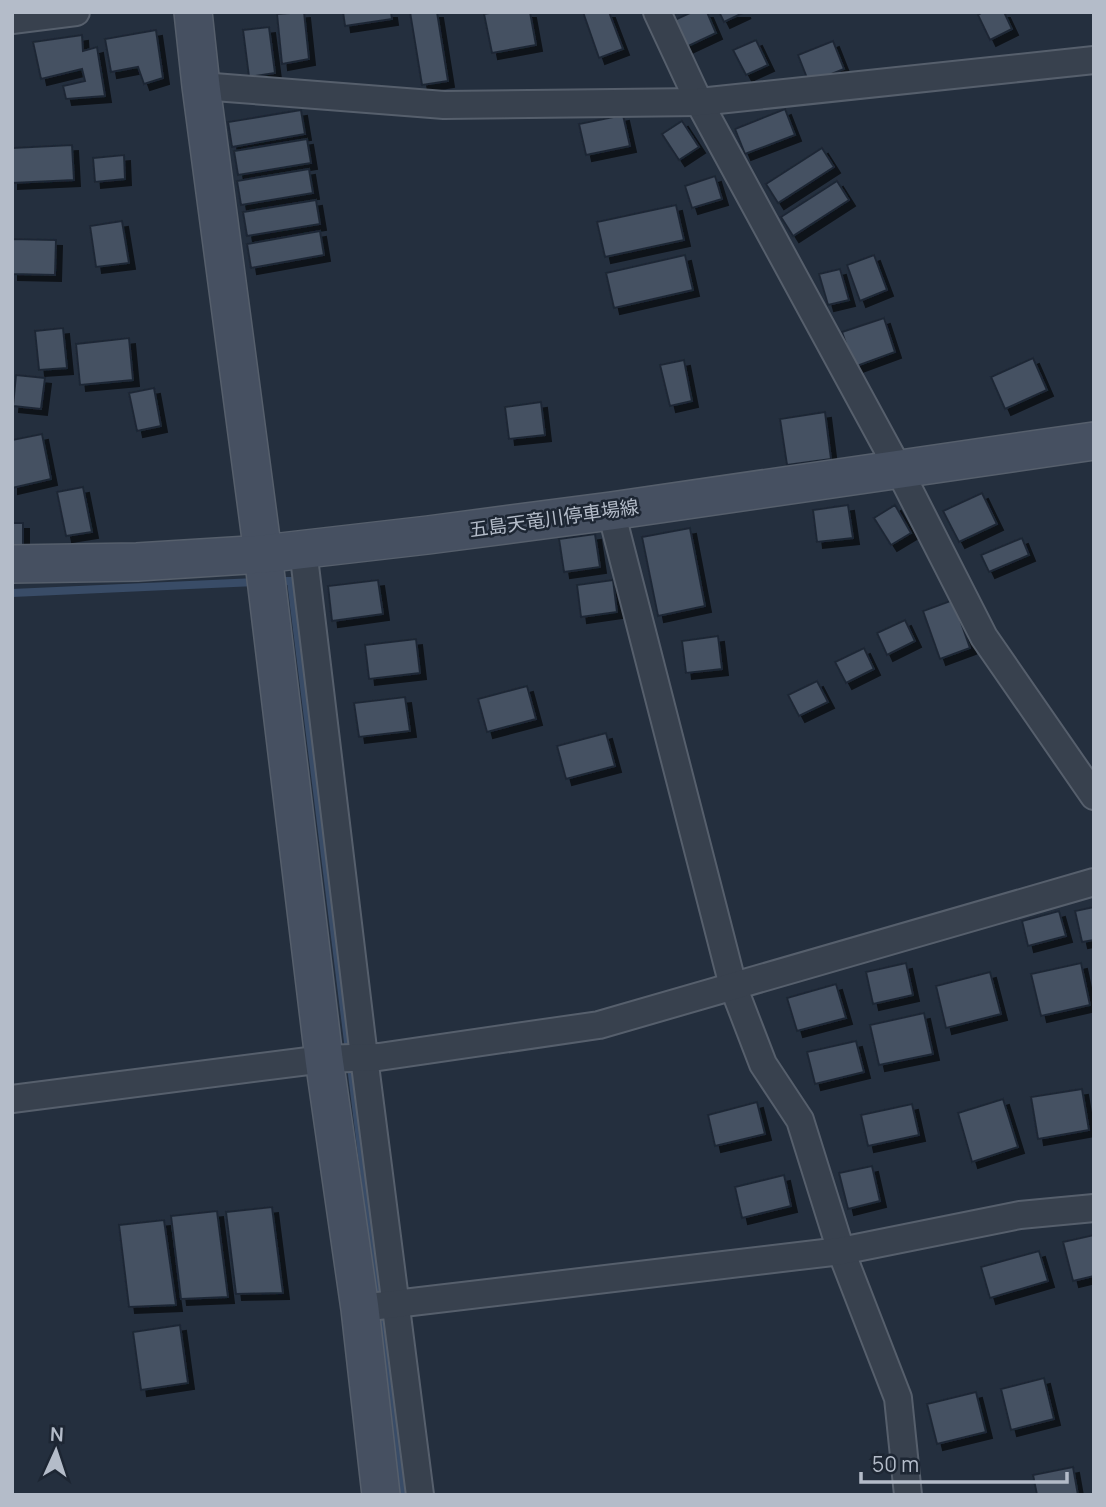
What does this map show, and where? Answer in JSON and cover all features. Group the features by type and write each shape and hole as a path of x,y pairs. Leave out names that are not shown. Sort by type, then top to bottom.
{"street":[{"path":"12,20 76,12"},
{"path":"193,12 263,554 324,1059 360,1308 382,1495"},
{"path":"657,12 699,102 899,470 984,637 1094,796"},
{"path":"201,86 443,105 699,102 1094,60"},
{"name":"五島天竜川停車場線","path":"12,564 137,562 303,550 611,511 1094,442"},
{"path":"611,511 733,985 763,1064 800,1120 841,1251 898,1398 908,1495"},
{"path":"303,550 419,1495"},
{"path":"12,1099 324,1059 379,1057 599,1025 1094,882"},
{"path":"360,1308 841,1251 1020,1215 1094,1208"}],"building":[{"path":"304,12 309,59 282,64 277,14"},
{"path":"343,12 391,12 392,19 345,26"},
{"path":"410,12 437,12 448,81 422,85"},
{"path":"530,12 536,45 492,53 484,14"},
{"path":"583,12 609,12 623,49 599,58"},
{"path":"692,12 707,12 716,33 682,49 670,22"},
{"path":"719,12 745,12 724,22"},
{"path":"983,12 1004,12 1012,29 990,40 978,15"},
{"path":"269,27 275,73 249,77 243,30"},
{"path":"156,30 163,78 144,84 138,67 111,72 105,39"},
{"path":"82,35 83,51 97,47 105,96 66,99 63,86 85,81 82,69 41,79 33,42"},
{"path":"756,40 768,65 746,75 733,50"},
{"path":"833,41 844,69 809,83 798,55"},
{"path":"785,109 795,135 745,154 735,129"},
{"path":"301,110 305,134 232,147 228,122"},
{"path":"623,115 630,146 586,155 579,124"},
{"path":"682,121 699,147 679,160 662,134"},
{"path":"307,139 311,163 238,175 234,151"},
{"path":"72,145 74,180 12,183 12,148"},
{"path":"822,148 834,167 778,203 766,184"},
{"path":"124,155 125,179 95,182 93,158"},
{"path":"309,169 313,193 241,205 237,181"},
{"path":"715,176 722,199 692,208 685,186"},
{"path":"837,181 849,200 793,236 781,217"},
{"path":"316,200 320,224 247,236 243,212"},
{"path":"676,205 684,240 605,257 597,222"},
{"path":"122,221 129,263 96,267 90,226"},
{"path":"320,231 324,255 251,268 247,244"},
{"path":"12,239 56,240 55,275 12,274"},
{"path":"685,255 693,290 614,308 606,273"},
{"path":"874,255 887,290 860,301 847,265"},
{"path":"840,269 849,300 828,305 819,274"},
{"path":"884,318 895,352 854,367 842,332"},
{"path":"63,328 67,368 39,370 35,331"},
{"path":"129,338 133,380 80,385 76,344"},
{"path":"1033,358 1047,390 1005,409 991,377"},
{"path":"684,360 692,401 670,406 660,365"},
{"path":"16,375 45,378 41,409 13,406"},
{"path":"154,388 161,426 137,431 129,393"},
{"path":"541,402 545,435 509,439 505,407"},
{"path":"825,412 831,459 787,465 780,419"},
{"path":"42,434 51,479 12,488 12,440"},
{"path":"83,487 92,532 66,536 57,492"},
{"path":"982,493 997,524 959,542 943,511"},
{"path":"848,505 853,538 817,542 813,510"},
{"path":"895,505 911,533 891,545 874,518"},
{"path":"12,523 23,523 23,545 12,546"},
{"path":"690,528 705,606 658,616 642,537"},
{"path":"595,534 600,567 564,572 559,539"},
{"path":"1022,538 1029,555 989,572 981,555"},
{"path":"378,580 383,614 332,621 328,586"},
{"path":"613,580 617,612 581,617 577,585"},
{"path":"953,600 970,648 940,659 923,611"},
{"path":"905,620 915,641 887,655 877,633"},
{"path":"718,636 722,669 686,673 682,641"},
{"path":"416,639 420,673 369,679 365,645"},
{"path":"864,648 874,669 846,683 835,662"},
{"path":"817,681 828,702 799,716 788,695"},
{"path":"527,686 536,719 487,732 478,699"},
{"path":"405,697 410,731 359,737 354,703"},
{"path":"606,733 615,766 566,779 557,746"},
{"path":"1094,907 1094,940 1082,942 1075,911"},
{"path":"1059,911 1066,936 1028,946 1022,921"},
{"path":"906,963 913,995 873,1004 866,972"},
{"path":"1081,963 1090,1005 1041,1016 1031,974"},
{"path":"990,972 1001,1014 946,1028 936,986"},
{"path":"836,984 846,1018 797,1031 787,998"},
{"path":"924,1013 933,1054 879,1065 870,1025"},
{"path":"856,1041 864,1072 815,1084 807,1052"},
{"path":"1082,1089 1089,1130 1038,1139 1031,1097"},
{"path":"1003,1099 1018,1147 972,1162 958,1113"},
{"path":"757,1102 765,1134 715,1146 708,1115"},
{"path":"912,1104 919,1135 868,1146 861,1115"},
{"path":"872,1166 880,1201 848,1209 839,1173"},
{"path":"784,1175 791,1206 742,1218 735,1187"},
{"path":"272,1207 283,1293 236,1294 226,1212"},
{"path":"217,1211 228,1297 181,1299 171,1216"},
{"path":"164,1220 176,1305 129,1307 119,1225"},
{"path":"1094,1235 1094,1276 1073,1281 1063,1242"},
{"path":"1039,1251 1048,1281 990,1298 981,1267"},
{"path":"180,1325 188,1383 141,1390 133,1332"},
{"path":"1044,1378 1054,1419 1011,1430 1001,1389"},
{"path":"976,1392 986,1432 937,1444 927,1404"},
{"path":"1073,1467 1078,1495 1037,1495 1033,1475"}],"waterway":[{"path":"274,581 291,581 404,1495"},
{"path":"12,593 258,582"}]}
